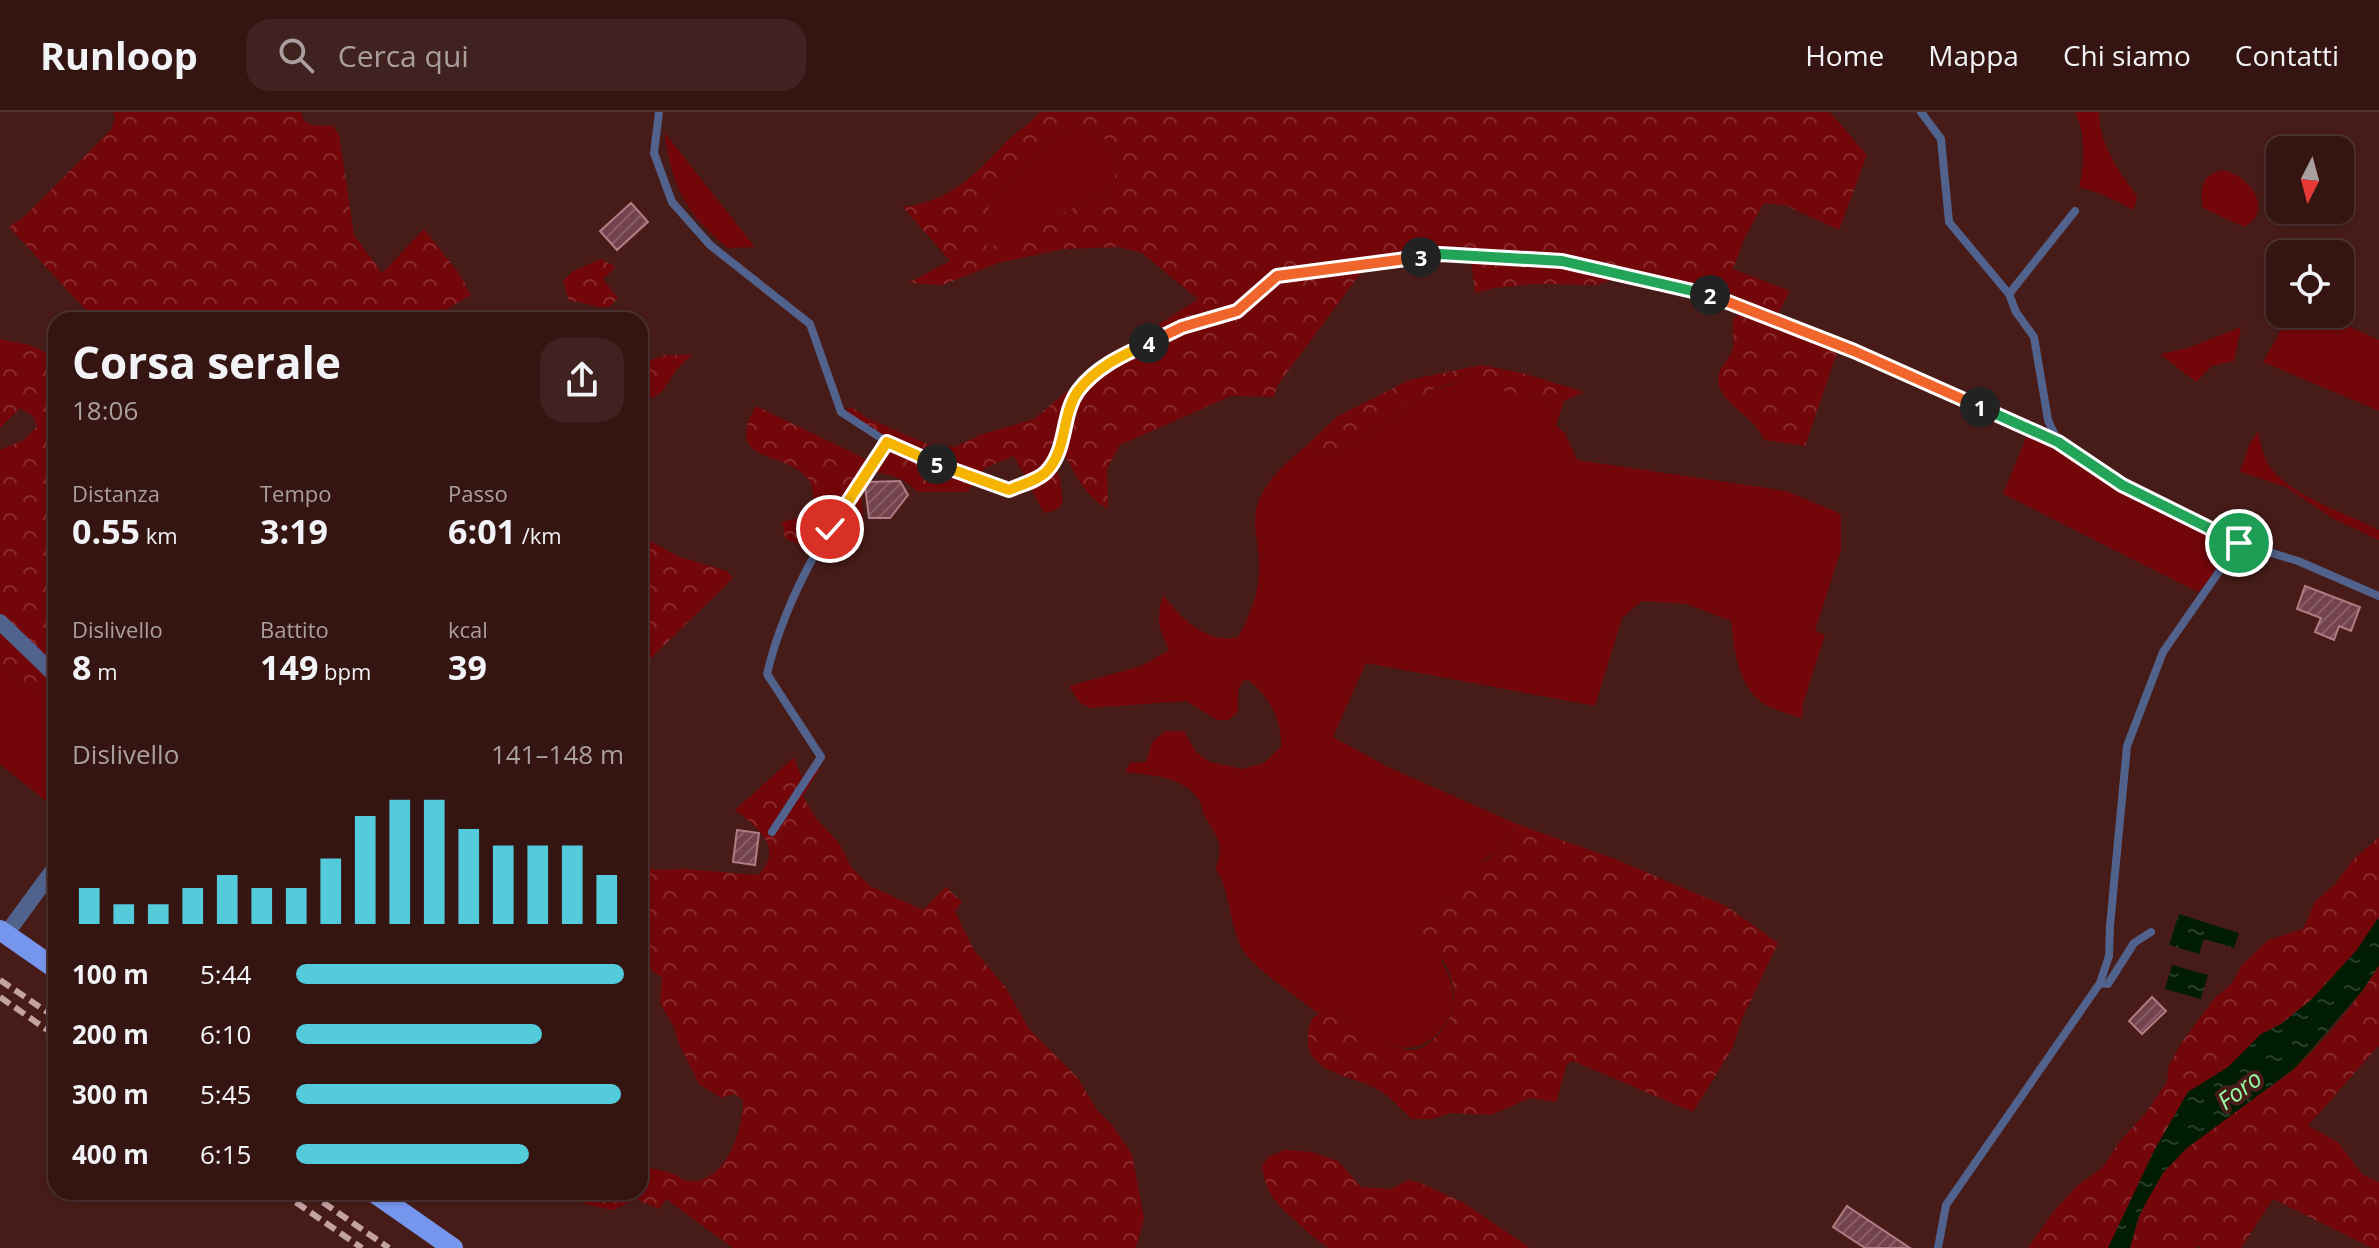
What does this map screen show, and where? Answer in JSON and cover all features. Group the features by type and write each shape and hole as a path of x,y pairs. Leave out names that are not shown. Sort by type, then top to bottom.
{"main road":[{"path":"3,932 48,963"},
{"path":"384,1200 453,1248"}],"street":[{"path":"0,622 48,668"},
{"path":"3,932 48,876"}],"lane":[{"path":"659,112 654,153 672,202 710,245 810,324 841,412 887,442 962,475 1009,490 1046,473 1062,446 1067,416 1078,392 1108,362 1182,327 1237,311 1277,276 1440,254 1562,261 1722,298 1854,351 2058,442 2122,485 2239,543 2298,561 2379,596"},
{"path":"1921,112 1941,139 1949,222 2009,294 2016,312 2034,337 2048,420 2058,442"},
{"path":"2009,294 2075,211"},
{"path":"772,832 821,757 767,674 775,640 830,529 887,442"},
{"path":"1938,1248 1946,1205 2100,983 2109,956 2127,746 2163,652 2239,543"},
{"path":"2100,983 2108,984 2134,943 2151,932"}],"green space":[{"path":"113,112 301,112 303,120 311,125 333,126 339,135 354,235 382,273 424,229 458,272 471,295 446,312 88,312 9,227 25,216 112,129"},
{"path":"1040,112 1830,112 1867,155 1839,230 1787,206 1764,203 1745,237 1733,269 1790,291 1778,314 1841,341 1805,446 1764,440 1760,431 1730,403 1720,388 1720,372 1733,348 1733,319 1747,308 1741,301 1618,277 1598,285 1535,284 1475,293 1471,261 1401,263 1363,270 1277,386 1274,397 1231,396 1120,445 1107,468 1108,509 1090,495 1055,441 1051,445 1050,455 1060,478 1063,503 1056,510 1044,513 1014,456 985,468 968,492 917,492 891,475 859,473 864,524 850,538 837,562 785,538 782,522 806,515 814,507 812,488 801,472 752,448 747,439 747,425 756,406 870,461 883,444 839,414 852,407 867,418 932,446 954,447 980,435 1034,419 1110,356 1198,299 1142,253 1119,247 1064,249 998,263 943,285 908,283 950,261 903,207 935,199 961,184","holes":["1070,127 1091,128 1107,141 1115,154 1116,173 1110,191 988,248 977,224 1003,189 1048,140"]},
{"path":"2075,112 2099,112 2106,146 2137,196 2134,210 2079,187 2083,149"},
{"path":"1070,127 1091,128 1107,141 1115,154 1116,173 1110,191 988,249 976,224 1048,140"},
{"path":"664,132 755,247 728,248 701,223 677,184"},
{"path":"2223,170 2241,179 2255,194 2258,212 2244,227 2203,208 2202,194 2206,179"},
{"path":"601,259 616,267 603,279 618,298 609,307 569,301 563,281 573,271"},
{"path":"2241,327 2234,361 2212,366 2196,382 2160,354 2188,348"},
{"path":"2282,328 2353,328 2379,340 2379,411 2263,362"},
{"path":"0,339 30,345 48,353 48,693 34,688 0,665 0,450 24,440 37,426 33,416 20,408 0,428"},
{"path":"667,355 693,355 680,366 659,394 648,398 648,361"},
{"path":"1481,365 1522,373 1584,392 1564,401 1553,401 1475,384 1445,385 1428,392 1360,441 1342,449 1324,451 1306,446 1338,416 1409,380"},
{"path":"1464,382 1564,401 1556,425 1565,433 1577,460 1786,491 1841,514 1841,550 1815,631 1825,635 1803,704 1802,719 1766,705 1749,689 1739,668 1731,621 1686,604 1642,601 1622,618 1595,706 1366,663 1333,737 1388,767 1517,824 1504,846 1484,860 1453,897 1434,907 1438,949 1453,992 1452,1008 1444,1027 1428,1042 1401,1048 1373,1038 1339,1013 1317,1013 1254,963 1237,937 1216,869 1218,841 1199,800 1175,781 1125,772 1130,763 1146,762 1152,742 1165,731 1184,731 1196,752 1210,762 1242,769 1264,763 1281,747 1281,737 1277,718 1262,693 1248,680 1243,681 1238,690 1238,712 1229,720 1217,720 1186,701 1090,708 1079,702 1069,686 1141,666 1169,650 1159,623 1163,595 1186,620 1205,633 1215,637 1238,637 1251,609 1259,580 1255,521 1257,506 1274,476 1306,446 1322,451 1353,445 1422,395"},
{"path":"2258,431 2265,459 2280,478 2306,496 2379,530 2379,540 2332,518 2286,487 2240,472 2249,445"},
{"path":"2028,433 2114,486 2211,535 2219,559 2210,578 2198,592 2003,494"},
{"path":"648,540 680,557 727,571 733,578 648,661"},
{"path":"0,665 34,688 48,693 48,803 0,764"},
{"path":"794,757 802,778 813,762 820,768 803,796 815,817 839,843 851,867 870,886 923,910 946,887 962,902 955,911 974,950 1006,988 1029,1029 1077,1077 1097,1110 1112,1125 1132,1154 1144,1218 1136,1248 733,1248 666,1199 659,1209 638,1200 648,1200 648,1168 671,1173 686,1181 701,1180 713,1174 730,1152 740,1125 743,1100 734,1094 721,1098 699,1084 660,1003 662,978 648,968 648,866 654,870 685,869 758,875 766,865 769,847 765,838 735,810"},
{"path":"1517,824 1615,859 1726,906 1778,943 1742,1019 1732,1049 1693,1112 1573,1061 1567,1064 1556,1102 1530,1098 1491,1115 1452,1113 1431,1119 1412,1119 1379,1090 1332,1071 1313,1057 1309,1047 1310,1023 1318,1014 1332,1009 1371,1037 1408,1050 1418,1049 1440,1033 1452,1013 1453,984 1445,964 1423,938 1420,920 1433,907 1453,897 1473,870 1504,846"},
{"path":"2379,837 2379,917 2356,951 2312,999 2281,1024 2261,1034 2228,1067 2188,1092 2154,1151 2108,1248 2028,1248 2054,1211 2077,1186 2103,1167 2120,1141 2145,1114 2167,1082 2169,1065 2182,1042 2215,998 2232,983 2242,965 2268,940 2303,929 2315,902 2335,884 2352,861"},
{"path":"2379,965 2379,1045 2308,1126 2338,1142 2363,1175 2379,1182 2379,1248 2372,1248 2273,1199 2241,1248 2130,1248 2146,1201 2173,1161 2205,1132 2279,1081 2306,1058 2340,1020"},
{"path":"1284,1150 1312,1152 1338,1161 1361,1187 1391,1189 1409,1180 1421,1183 1464,1203 1530,1248 1329,1248 1285,1211 1270,1193 1262,1166 1268,1157"},
{"path":"575,1200 634,1200 613,1210"}],"water":[{"path":"2179,914 2239,933 2234,948 2204,939 2199,954 2169,945"},
{"name":"Foro","path":"2379,917 2379,965 2363,990 2295,1068 2187,1148 2163,1173 2139,1215 2130,1248 2108,1248 2154,1151 2188,1092 2228,1067 2261,1034 2281,1024 2312,999 2356,951"},
{"path":"2172,965 2208,975 2201,999 2165,989"}],"building":[{"path":"631,203 648,222 617,250 600,231"},
{"path":"900,481 908,495 890,518 869,518 865,486 868,482"},
{"path":"2305,586 2360,607 2351,631 2339,626 2334,640 2315,632 2321,618 2297,609"},
{"path":"737,830 759,833 755,865 733,862"},
{"path":"2152,997 2166,1011 2142,1034 2129,1021"},
{"path":"1847,1206 1910,1248 1865,1248 1833,1227"}],"railway":[{"path":"0,980 48,1013"},
{"path":"0,997 48,1030"},
{"path":"293,1200 362,1248"},
{"path":"320,1200 389,1248"}],"route":[{"path":"830,529 887,442 962,475 1009,490 1046,473 1062,446 1067,416 1078,392 1108,362 1182,327 1237,311 1277,276 1440,254 1562,261 1722,298 1854,351 2058,442 2122,485 2239,543"}]}
